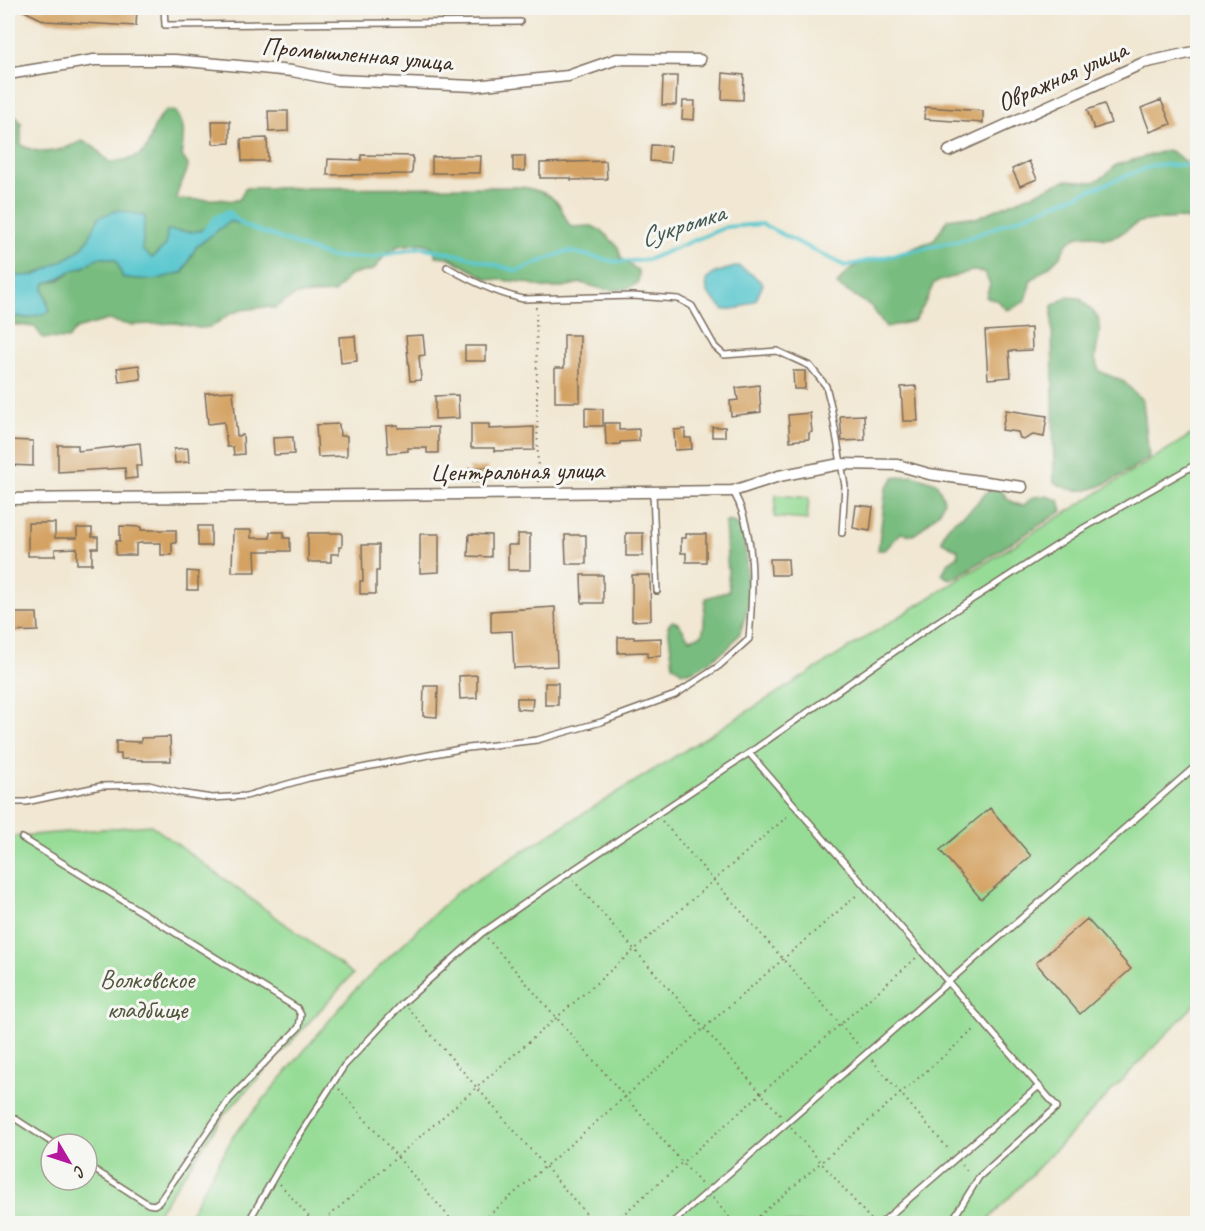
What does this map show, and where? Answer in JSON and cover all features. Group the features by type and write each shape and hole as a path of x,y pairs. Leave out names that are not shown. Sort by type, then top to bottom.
{"street":[{"name":"Овражная улица","path":"949,151 1143,63 1197,51"},
{"name":"Промышленная улица","path":"8,74 94,60 175,60 292,71 337,80 474,86 568,76 617,59 700,60"},
{"name":"Центральная улица","path":"8,499 733,491 779,476 840,464 898,465 929,474 1022,487"}],"lane":[{"path":"164,8 165,25 520,22"},
{"path":"447,267 470,280 507,295 523,298 633,296 679,298 692,306 716,348 724,355 777,351 810,366 826,386 831,406 844,486 842,533"},
{"path":"247,1224 344,1066 403,1003 482,933 749,753 937,622 1082,530 1197,463"},
{"path":"8,802 26,802 101,786 149,785 212,798 246,796 309,778 460,749 537,740 601,722 675,695 719,666 749,639 752,598 748,527 742,507 733,491"},
{"path":"653,493 657,591"},
{"path":"749,753 1057,1107 976,1181 950,1224"},
{"path":"671,1224 1197,764"},
{"path":"22,838 297,1008 301,1015 299,1027 229,1100 159,1202 154,1205 147,1204 99,1173"},
{"path":"880,1224 1039,1086"},
{"path":"8,1114 39,1134"}],"path":[{"path":"536,298 538,494"},
{"path":"274,1177 317,1224 796,808"},
{"path":"657,815 976,1181"},
{"path":"567,874 874,1224"},
{"path":"479,1224 865,887"},
{"path":"482,933 735,1224"},
{"path":"612,1224 922,953"},
{"path":"403,1003 595,1224"},
{"path":"750,1224 983,1022"},
{"path":"333,1083 455,1224"}],"green space":[{"path":"166,110 176,112 182,124 184,133 182,156 188,165 178,189 177,199 233,201 240,199 245,188 522,187 552,198 560,206 571,227 592,226 602,231 618,247 621,258 639,272 638,283 616,290 581,283 546,288 524,282 488,279 448,257 436,256 432,246 422,243 398,246 388,252 373,270 350,275 334,293 295,295 275,308 241,310 230,314 211,327 199,328 176,323 130,325 108,320 76,329 68,339 43,338 35,327 8,324 8,315 27,318 48,301 43,290 45,283 59,280 73,270 84,267 89,261 99,257 183,273 196,247 230,221 242,224 216,217 205,228 195,232 168,231 166,245 152,258 99,217 86,243 65,260 46,270 27,276 20,276 8,270 8,114 15,115 21,123 21,145 29,149 52,151 67,148 82,141 92,145 109,162 126,160 144,152 153,130"},
{"path":"1168,150 1180,157 1197,173 1197,222 1180,218 1153,220 1139,222 1117,236 1105,239 1092,235 1078,236 1067,243 1061,255 1051,265 1030,281 1027,297 1013,308 1007,310 998,301 986,297 990,284 984,272 971,271 934,283 914,321 886,327 871,306 837,285 851,269 860,264 933,241 948,219 976,218 1066,180 1094,182 1116,165"},
{"path":"1066,297 1080,298 1098,317 1100,330 1095,358 1099,371 1124,382 1143,401 1149,458 1115,479 1091,489 1067,488 1054,482 1052,306"},
{"path":"1197,431 1197,1002 985,1223 184,1224 234,1135 353,992 456,893"},
{"path":"913,475 937,483 944,500 940,511 918,532 913,535 901,533 885,550 878,550 886,488 894,478"},
{"path":"993,489 1000,489 1010,500 1020,505 1024,505 1033,497 1046,496 1059,500 1062,511 957,577 947,578 942,574 948,563 958,556 958,550 942,542 945,530"},
{"path":"776,495 809,498 807,520 774,517"},
{"path":"729,521 740,525 744,531 749,604 740,633 728,648 701,667 682,672 673,665 668,626 672,621 676,622 690,639 702,635 706,598 729,591 725,523"},
{"name":"Волковское кладбище","path":"151,825 353,974 224,1115 153,1220 157,1223 8,1224 8,837"}],"water":[{"path":"118,210 145,216 142,250 152,258 166,245 167,230 191,232 205,230 216,217 228,211 243,225 230,221 196,247 183,272 155,280 123,278 116,260 99,258 56,280 45,283 43,290 50,312 27,318 8,315 8,270 19,276 36,275 71,256 88,240 99,217"},
{"path":"738,266 763,284 756,300 739,308 724,310 707,292 706,280 715,273"}],"building":[{"path":"18,8 137,8 136,26 45,21"},
{"path":"723,73 744,75 743,100 722,99"},
{"path":"663,76 677,76 676,105 662,105"},
{"path":"1161,100 1171,124 1150,132 1141,108"},
{"path":"683,101 695,101 694,120 682,119"},
{"path":"1104,104 1111,123 1094,129 1087,110"},
{"path":"925,107 983,111 983,123 924,119"},
{"path":"268,111 288,111 288,131 269,132"},
{"path":"212,121 230,121 230,143 213,144"},
{"path":"267,138 268,161 242,161 241,139"},
{"path":"651,145 671,146 670,163 650,161"},
{"path":"361,155 413,156 412,174 327,175 328,159 361,160"},
{"path":"481,156 480,173 432,173 432,157"},
{"path":"513,156 525,156 525,171 513,171"},
{"path":"606,161 607,179 540,178 540,163"},
{"path":"1029,161 1037,179 1020,186 1012,169"},
{"path":"1031,328 1032,350 1009,351 1011,377 988,379 985,331"},
{"path":"423,335 425,355 419,356 421,380 410,381 406,336"},
{"path":"564,335 580,335 580,402 555,402 555,368 564,368"},
{"path":"355,336 357,361 341,363 339,337"},
{"path":"465,346 486,346 486,361 465,361"},
{"path":"139,365 141,379 119,382 117,368"},
{"path":"793,371 805,371 805,389 794,389"},
{"path":"759,385 761,412 731,416 730,401 738,400 736,388"},
{"path":"916,386 918,421 903,421 901,387"},
{"path":"233,391 237,436 243,435 244,454 234,455 233,447 227,447 224,422 208,424 205,393"},
{"path":"458,395 459,418 435,419 435,396"},
{"path":"585,408 603,409 603,426 585,426"},
{"path":"1006,410 1047,416 1044,437 1033,435 1025,439 1020,438 1018,432 1002,430"},
{"path":"810,413 812,432 809,433 809,439 790,441 788,415"},
{"path":"864,415 865,440 842,441 840,416"},
{"path":"605,423 619,423 619,430 639,429 639,441 606,445"},
{"path":"339,424 340,436 347,436 347,456 318,457 316,425"},
{"path":"471,424 489,424 489,429 534,427 534,450 494,451 494,448 471,448"},
{"path":"398,425 398,428 438,427 438,453 427,453 427,448 408,448 408,451 388,453 386,426"},
{"path":"712,427 725,427 725,437 712,437"},
{"path":"685,429 685,438 691,438 692,449 675,450 674,430"},
{"path":"293,437 294,454 274,455 273,438"},
{"path":"8,440 33,441 33,466 8,465"},
{"path":"140,443 142,466 136,466 137,478 126,479 125,468 58,472 58,445 78,445 78,451"},
{"path":"188,448 189,462 175,463 174,449"},
{"path":"488,467 488,481 470,482 469,468"},
{"path":"856,505 873,507 870,531 853,528"},
{"path":"28,523 55,523 55,538 77,538 77,528 92,528 92,537 98,537 98,548 92,548 92,564 77,564 77,548 55,549 55,556 28,556"},
{"path":"120,526 141,527 141,530 176,530 176,543 172,543 172,555 161,555 161,543 141,543 136,544 136,555 116,555 116,541 120,541"},
{"path":"198,526 211,526 211,546 198,546"},
{"path":"233,530 251,530 251,538 270,538 270,532 284,532 284,538 290,538 290,551 255,551 256,572 232,572"},
{"path":"308,533 342,533 342,547 339,547 339,554 331,554 331,562 308,562"},
{"path":"626,533 643,533 643,556 626,556"},
{"path":"420,534 439,534 439,572 420,573"},
{"path":"469,534 491,535 491,557 468,556"},
{"path":"518,534 530,534 530,570 508,570 508,545 518,545"},
{"path":"686,534 706,534 706,562 686,562 686,553 681,553 681,538 686,538"},
{"path":"565,535 586,535 586,564 566,564"},
{"path":"362,545 379,545 376,594 360,594 360,581 363,581"},
{"path":"770,559 788,559 789,575 771,575"},
{"path":"187,571 198,572 198,590 187,590"},
{"path":"581,575 603,575 603,603 582,603"},
{"path":"632,575 650,575 651,620 632,621"},
{"path":"555,607 557,666 514,668 512,631 491,632 491,611"},
{"path":"8,613 37,613 38,631 8,632"},
{"path":"618,637 661,638 661,656 647,657 647,652 618,653"},
{"path":"477,675 477,698 460,699 459,676"},
{"path":"545,683 558,683 558,705 545,705"},
{"path":"424,686 438,686 437,717 423,716"},
{"path":"517,698 533,698 532,710 517,709"},
{"path":"170,737 171,761 121,759 121,754 116,754 116,741 141,742 141,738"},
{"path":"990,808 1031,856 981,899 940,850"},
{"path":"1087,919 1131,969 1080,1014 1036,963"}],"waterway":[{"name":"Сукромка","path":"202,233 216,217 228,211 243,225 330,257 370,258 421,247 517,271 567,251 617,262 647,260 726,227 762,224 845,266 966,239 1154,165 1198,165"}]}
